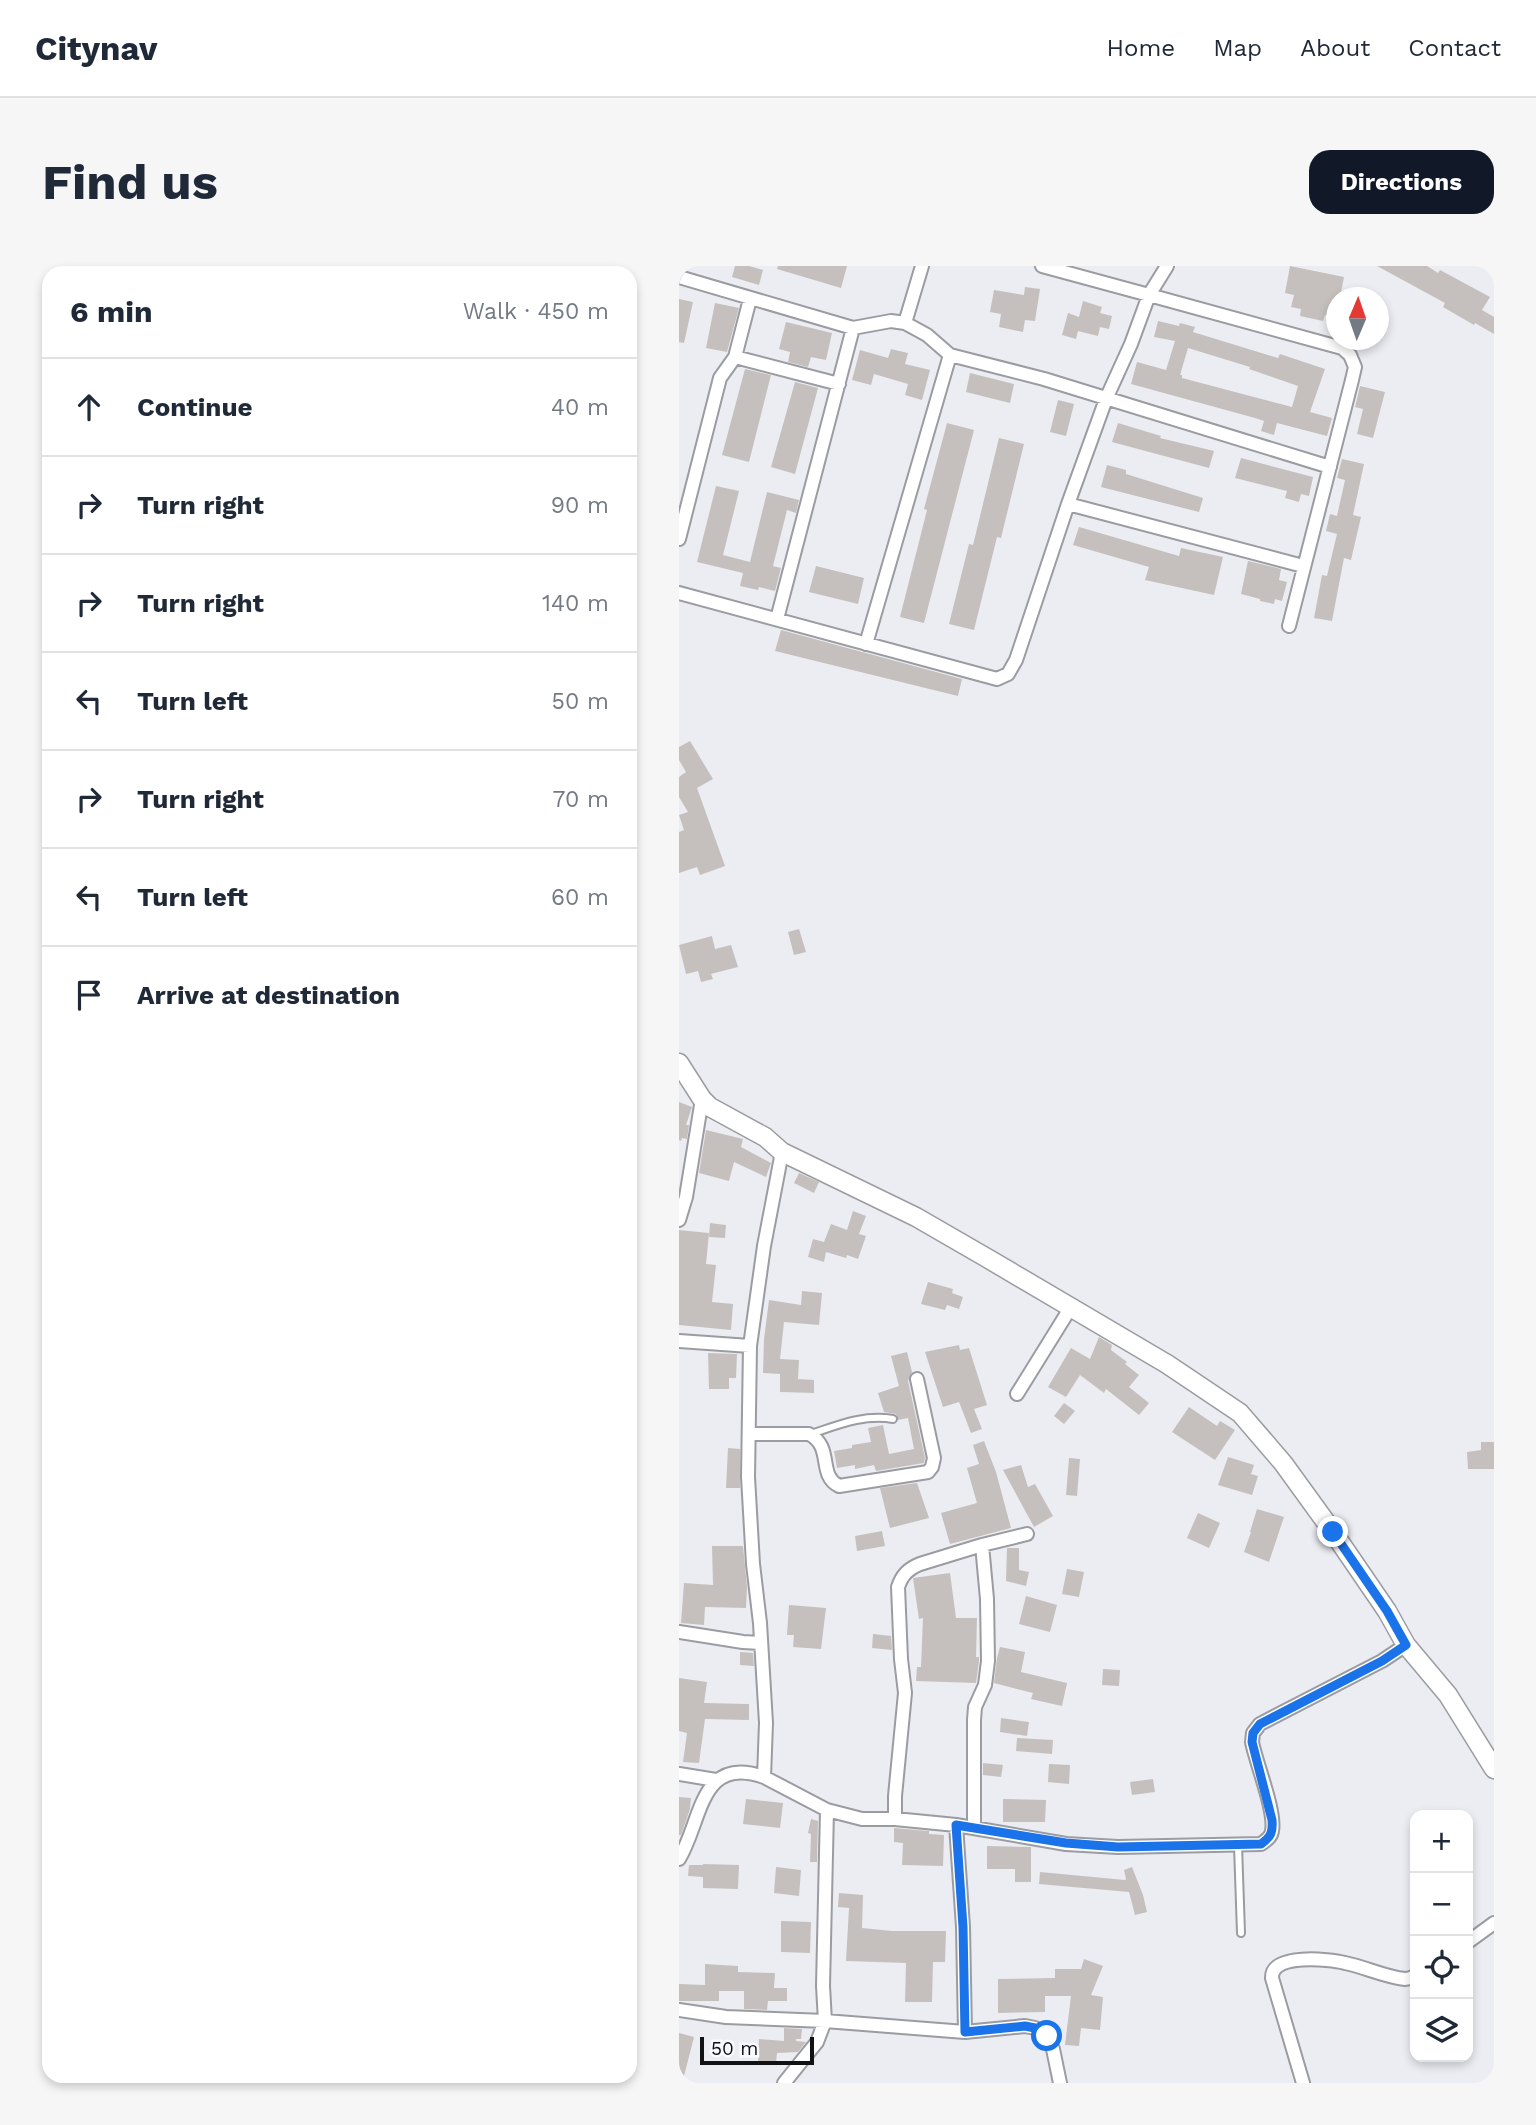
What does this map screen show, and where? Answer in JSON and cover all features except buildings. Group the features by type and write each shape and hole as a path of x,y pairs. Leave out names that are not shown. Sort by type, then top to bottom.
{"street":[{"path":"905,323 922,266"},
{"path":"1042,266 1332,345 1342,348 1350,355 1355,367 1289,626"},
{"path":"679,593 997,679 1008,674 1016,660 1106,399 1149,295 1167,266"},
{"path":"679,277 853,328 891,321 905,323 927,334 950,355 1044,379 1329,467"},
{"path":"679,539 720,378 735,357 750,299"},
{"path":"776,619 853,328"},
{"path":"866,643 950,355"},
{"path":"735,357 839,384"},
{"path":"1068,504 1303,566"},
{"path":"679,1063 710,1107 765,1137 782,1152 916,1217 1167,1364 1240,1413 1275,1454 1333,1532 1387,1611 1406,1645 1448,1695 1494,1769"},
{"path":"679,1220 686,1197 702,1099"},
{"path":"764,1777 766,1723 748,1477 750,1346 764,1246 782,1152"},
{"path":"1017,1394 1071,1307"},
{"path":"679,1341 750,1346"},
{"path":"750,1434 809,1434 818,1439 824,1449 828,1477 832,1483 839,1486 927,1472 932,1467 934,1458 917,1379"},
{"path":"895,1819 905,1693 898,1587 901,1578 910,1568 920,1564 982,1545 1027,1535"},
{"path":"974,1828 975,1707 985,1685 988,1661 987,1599 982,1545"},
{"path":"679,1632 761,1643"},
{"path":"679,1860 705,1795 716,1780 741,1773 764,1777 827,1810 862,1819 895,1819 956,1825 1066,1843 1118,1847 1261,1844 1270,1837 1273,1829 1252,1742 1253,1733 1260,1724 1382,1661 1406,1645"},
{"path":"679,1774 716,1780"},
{"path":"784,2083 817,2042 825,2021 823,1986 827,1810"},
{"path":"956,1825 963,1927 965,2032"},
{"path":"1473,1938 1494,1923"},
{"path":"1303,2083 1272,1978 1275,1968 1283,1962 1300,1959 1342,1962 1404,1979 1410,1977"},
{"path":"679,2010 726,2017 825,2021 965,2032 1025,2026 1035,2028 1047,2036 1053,2049 1060,2083"}],"lane":[{"path":"809,1434 851,1420 883,1417 893,1419"},
{"path":"1238,1844 1241,1933"}],"route":[{"path":"1047,2036 1035,2028 1025,2026 965,2032 963,1927 956,1825 1066,1843 1118,1847 1261,1844 1270,1837 1273,1829 1252,1742 1253,1733 1260,1724 1382,1661 1406,1645 1387,1611 1333,1532"}]}
